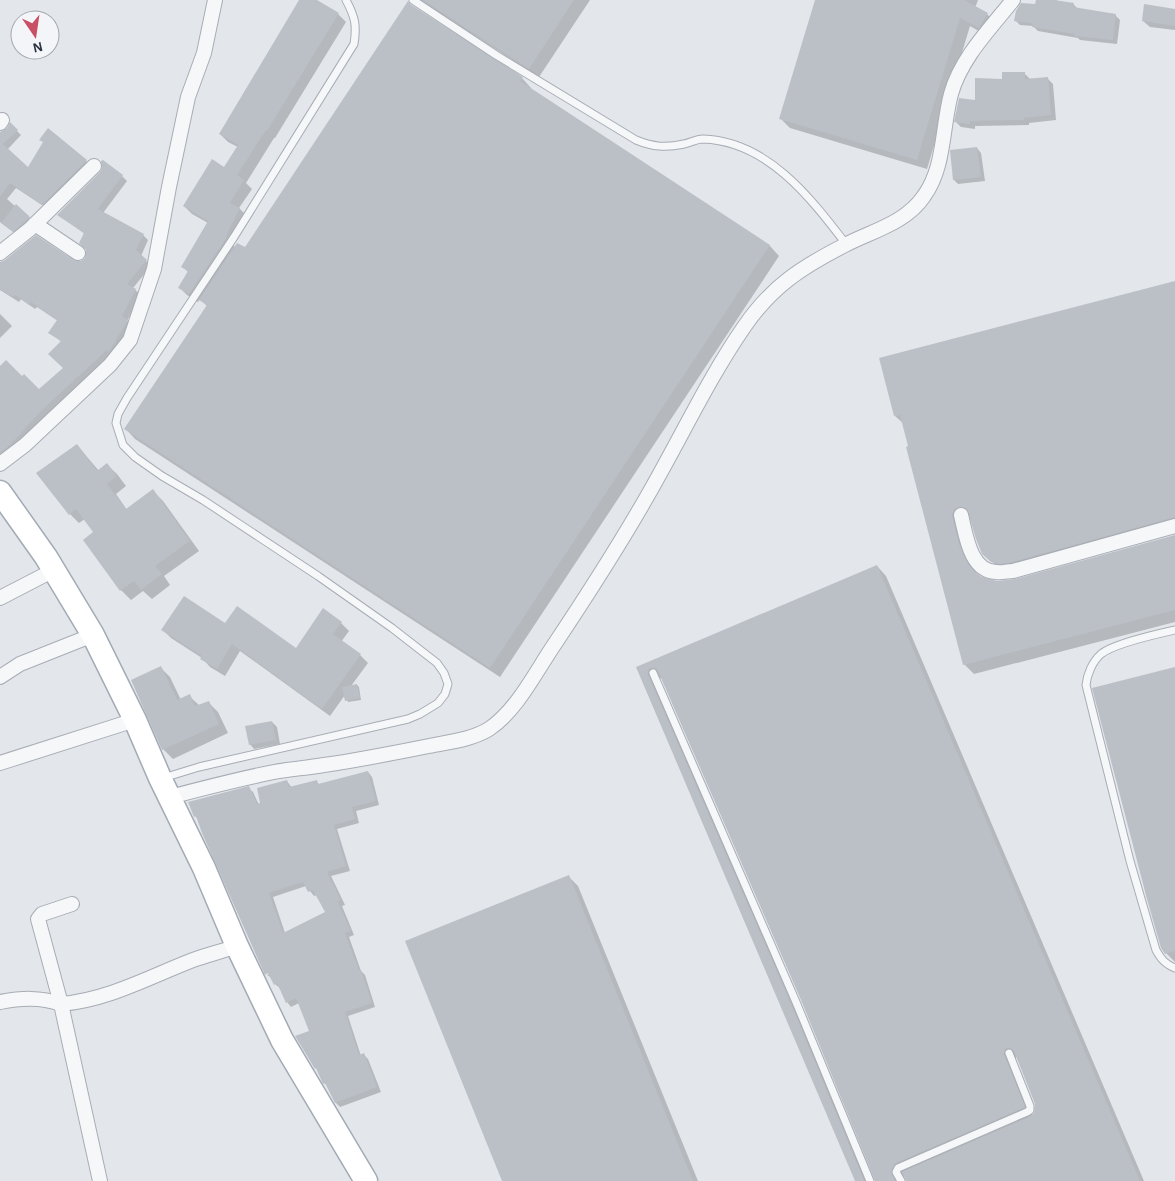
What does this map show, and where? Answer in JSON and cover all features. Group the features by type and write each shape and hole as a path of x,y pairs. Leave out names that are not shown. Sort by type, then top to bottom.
{"main road":[{"path":"1,495 54,570 93,634 204,868 237,946 282,1040 366,1181"}],"street":[{"path":"0,464 25,445 110,365 130,340 154,269 168,187 188,97 204,53 215,0"},
{"path":"165,788 373,757 460,740 487,730 497,722 520,694 616,547 662,470 704,390 744,326 764,302 798,271 846,244 906,215 918,205 926,194 936,174 952,93 960,71 1013,0"},
{"path":"0,253 35,224 94,166"},
{"path":"35,224 78,253"},
{"path":"961,515 970,550 978,564 987,570 995,572 1012,571 1175,526"},
{"path":"0,598 54,570"},
{"path":"0,677 20,664 93,634"},
{"path":"0,763 135,720"},
{"path":"72,904 42,914 38,919 60,1004 100,1181"},
{"path":"0,1002 29,998 46,999 60,1004 78,1002 129,987 193,960 237,946"}],"lane":[{"path":"165,788 199,767 408,719 438,703 445,694 448,684 444,673 437,663 392,628 318,576 135,457 123,445 116,423 118,414 127,398 234,237 354,44 356,30 354,15 346,0"},
{"path":"413,0 496,55 636,140 651,146 667,146 685,144 701,138 750,150 772,164 798,186 820,210 846,244"},
{"path":"1175,630 1119,646 1101,654 1087,676 1086,685 1130,862 1156,950 1162,960 1175,968"},
{"path":"653,673 796,1002 870,1181"},
{"path":"901,1181 896,1172 898,1168 1030,1110 1009,1053"}],"building":[{"path":"299,0 317,0 339,13 267,131 237,175 244,180 230,203 240,208 227,237 189,294 178,288 188,271 181,267 208,221 183,206 212,159 224,167 238,145 219,134"},
{"path":"423,0 574,0 529,69"},
{"path":"815,0 964,0 988,13 979,28 960,18 917,160 779,119"},
{"path":"1036,0 1074,3 1073,7 1116,14 1113,40 1074,36 1074,34 1032,27 1032,23 1014,21 1016,11 1021,3 1035,4"},
{"path":"408,1 523,77 520,81 770,245 490,668 124,429 207,305 199,300 237,243 245,247"},
{"path":"1144,4 1175,9 1175,26 1142,21"},
{"path":"1002,72 1025,72 1025,79 1048,77 1051,115 1024,118 1024,120 970,121 970,124 954,122 959,98 975,100 975,78 1002,79"},
{"path":"10,122 18,130 3,144 28,167 43,142 39,140 48,128 87,160 42,205 10,183 0,197 0,132 7,128"},
{"path":"977,147 981,177 953,180 950,150"},
{"path":"103,160 123,175 98,209 144,234 136,250 147,260 127,284 136,289 122,316 128,320 109,352 107,350 42,410 10,445 0,453 0,366 6,360 39,389 63,368 48,354 61,341 48,333 57,320 31,302 29,305 15,295 13,297 0,289 0,262 36,235 74,260 81,261 85,258 86,250 79,243 84,233 57,215 100,172 102,168 101,161"},
{"path":"16,204 30,217 13,232 1,223"},
{"path":"1175,281 1175,517 1000,564 991,562 982,554 967,509 959,507 953,512 952,516 959,544 968,564 982,577 997,581 1015,579 1175,535 1175,610 963,665 906,447 908,446 900,415 894,416 879,358"},
{"path":"77,444 97,471 107,463 117,476 107,484 126,509 153,489 190,541 155,566 162,574 141,590 134,581 120,591 83,540 93,532 76,509 69,515 36,473"},
{"path":"877,565 1140,1181 906,1181 902,1172 1029,1117 1034,1113 1035,1104 1014,1051 1009,1048 1005,1049 1004,1054 1025,1107 896,1163 891,1172 895,1181 875,1181 801,1000 658,671 656,668 651,668 648,670 648,675 791,1004 864,1181 855,1181 636,667"},
{"path":"184,596 225,623 237,606 296,648 323,608 342,622 333,634 361,654 322,709 232,644 217,669 200,659 202,656 161,630"},
{"path":"161,666 177,700 190,694 195,706 209,701 219,724 162,750 131,680"},
{"path":"1175,667 1175,951 1165,954 1161,948 1147,899 1092,688"},
{"path":"357,684 360,698 345,701 342,687"},
{"path":"272,721 276,740 249,745 245,726"},
{"path":"368,771 376,801 352,807 355,819 334,825 346,866 327,872 341,900 338,902 351,931 345,933 359,970 361,970 372,1003 345,1012 359,1055 364,1053 377,1087 335,1103 325,1083 323,1084 316,1068 295,1036 309,1031 296,998 286,1003 277,983 274,985 268,973 265,975 196,816 194,817 188,802 249,786 257,804 260,803 257,788 287,780 289,787 317,780 318,784","holes":["303,882 308,892 313,890 325,912 283,933 269,893"]},
{"path":"569,875 693,1181 502,1181 405,941"}]}
